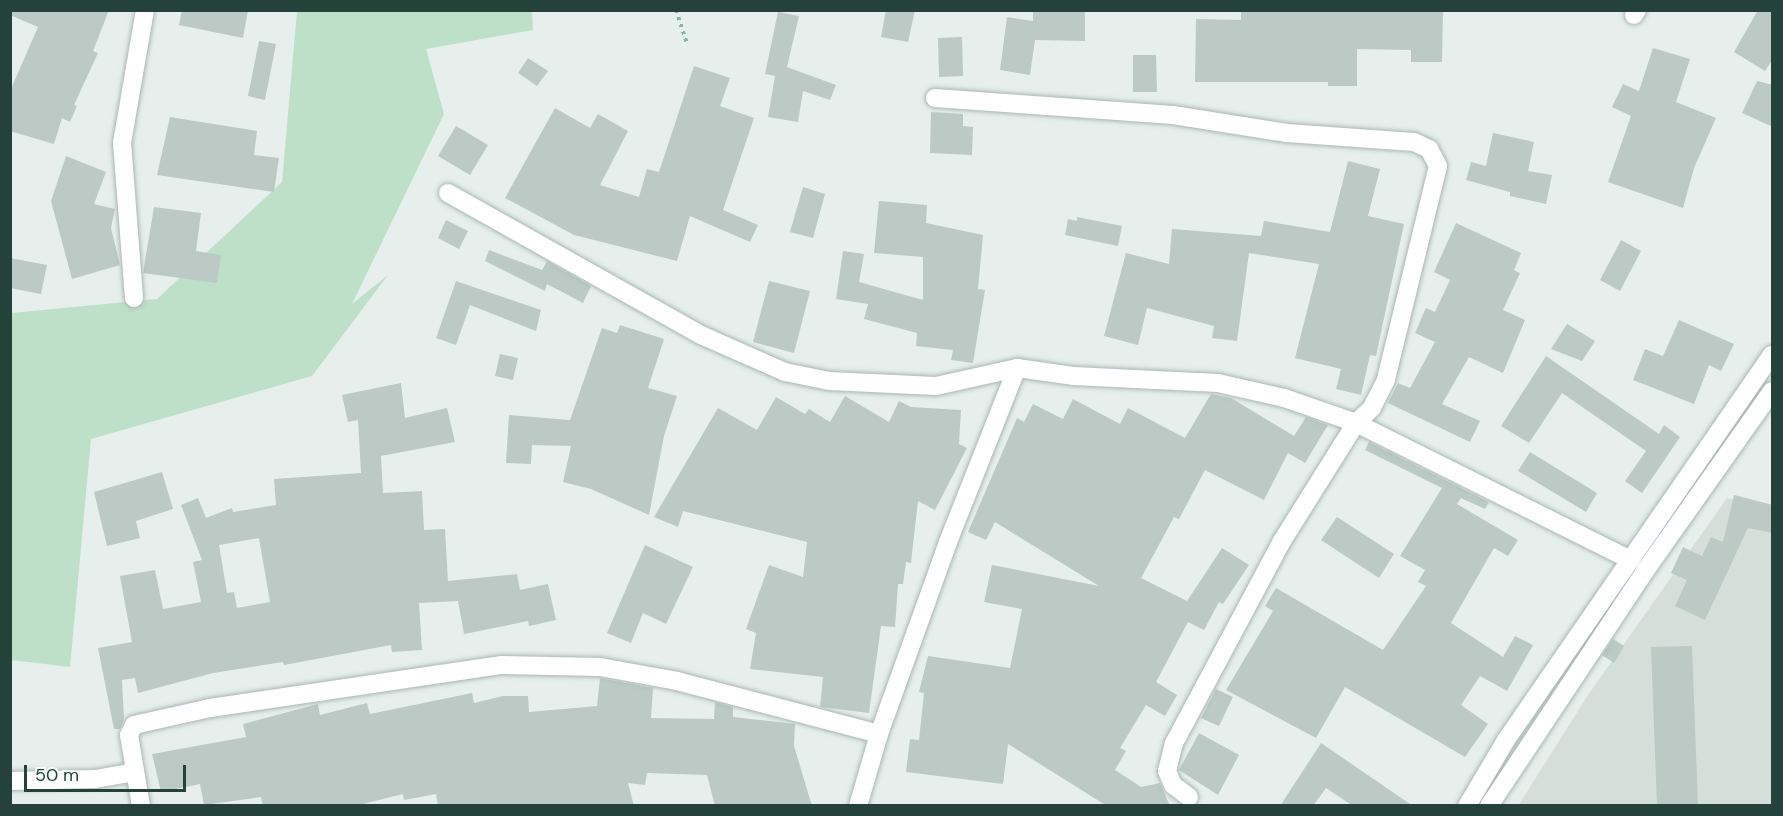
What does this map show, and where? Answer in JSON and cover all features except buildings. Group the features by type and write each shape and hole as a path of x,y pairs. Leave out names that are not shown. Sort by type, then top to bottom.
{"street":[{"path":"134,298 122,143 145,10"},
{"path":"935,98 1173,115 1287,133 1414,142 1429,149 1438,166 1386,380 1372,408 1356,423 1282,541 1174,743 1167,771 1173,785 1189,797"},
{"path":"448,193 701,335 785,372 829,381 936,386 1017,368 1074,376 1218,383 1284,398 1356,423 1630,560"},
{"path":"1467,806 1506,740 1773,355"},
{"path":"858,806 879,734 1017,368"},
{"path":"1489,806 1645,571 1773,391"},
{"path":"141,806 129,735 134,725 210,708 502,666 600,667 677,681 879,734"},
{"path":"10,781 95,779 134,772"}],"path":[{"path":"676,10 687,44"}],"shaded area":[{"path":"1727,498 1772,508 1772,805 1518,806 1588,695"}],"green space":[{"path":"297,11 532,11 533,30 426,49 444,114 352,304 388,275 312,376 91,439 70,667 11,660 11,313 157,299 282,182"}]}
